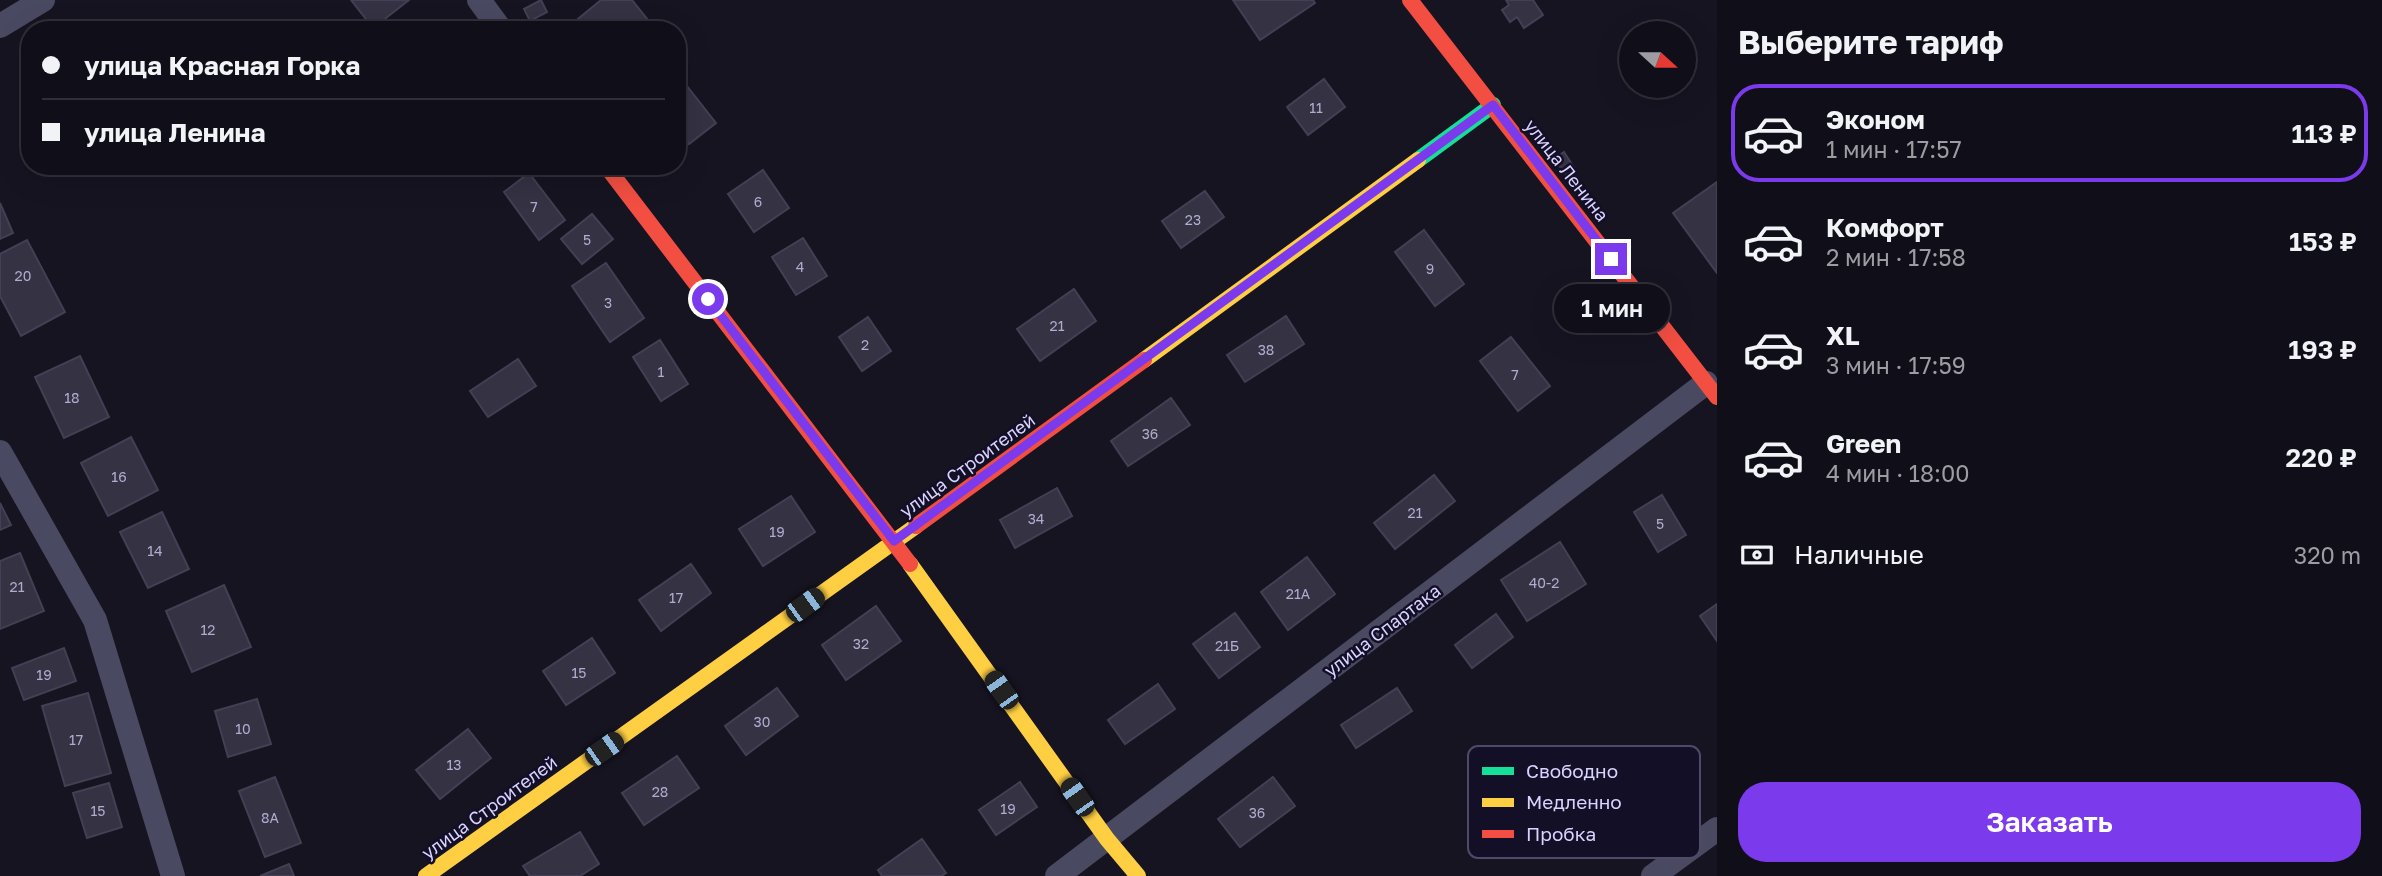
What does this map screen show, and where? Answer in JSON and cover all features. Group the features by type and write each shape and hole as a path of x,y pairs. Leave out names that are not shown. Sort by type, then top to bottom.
{"street":[{"path":"0,26 43,0"},
{"path":"479,0 494,21"},
{"name":"улица Ленина","path":"1410,0 1712,390"},
{"name":"улица Строителей","path":"426,876 894,541 1493,105"},
{"path":"613,175 894,541 1107,839 1138,876"},
{"name":"улица Спартака","path":"1057,876 1712,390"},
{"path":"0,452 95,620 173,876"},
{"path":"1700,841 1717,829"},
{"path":"1653,876 1678,858"}],"building":[{"path":"351,0 409,0 382,21 368,21"},
{"path":"541,0 547,12 530,21 524,9"},
{"path":"601,0 632,0 649,21 580,21 578,19"},
{"path":"1233,0 1313,0 1315,3 1260,40"},
{"path":"1506,0 1533,0 1543,15 1524,28 1517,17 1510,22 1502,10 1509,5"},
{"path":"1324,79 1345,107 1308,135 1287,107"},
{"path":"686,87 716,123 689,144 686,140"},
{"path":"1564,152 1575,169 1566,175 1554,159"},
{"path":"763,170 789,208 754,232 728,194"},
{"path":"526,175 531,175 565,220 539,240 504,192"},
{"path":"1717,182 1717,273 1673,213"},
{"path":"1205,191 1224,217 1181,248 1162,221"},
{"path":"0,203 13,233 0,239"},
{"path":"592,214 613,239 582,264 561,239"},
{"path":"1424,230 1464,284 1435,306 1395,252"},
{"path":"803,238 827,276 796,295 772,257"},
{"path":"27,240 65,312 21,336 0,296 0,254"},
{"path":"606,263 644,318 610,342 572,286"},
{"path":"1074,289 1096,321 1040,361 1017,329"},
{"path":"1286,316 1304,344 1245,382 1227,355"},
{"path":"868,317 891,351 862,371 839,337"},
{"path":"1511,337 1550,386 1518,411 1480,361"},
{"path":"660,340 688,384 661,401 633,357"},
{"path":"80,356 109,417 64,438 35,377"},
{"path":"518,359 536,386 488,417 470,391"},
{"path":"1171,398 1190,425 1128,466 1111,441"},
{"path":"131,437 158,490 108,516 81,463"},
{"path":"1434,475 1455,501 1395,549 1374,523"},
{"path":"1057,488 1072,516 1015,548 1000,520"},
{"path":"1662,495 1686,535 1658,552 1634,512"},
{"path":"791,496 815,532 763,566 739,529"},
{"path":"0,503 11,525 0,530"},
{"path":"162,512 189,569 148,588 120,532"},
{"path":"1560,542 1586,584 1527,621 1501,580"},
{"path":"20,553 44,611 0,629 0,561"},
{"path":"1307,557 1335,594 1288,630 1261,592"},
{"path":"691,564 711,593 661,631 639,600"},
{"path":"224,585 251,647 192,672 166,611"},
{"path":"1717,604 1717,641 1700,616"},
{"path":"876,606 901,641 846,680 822,645"},
{"path":"1235,613 1260,647 1219,678 1193,644"},
{"path":"1496,614 1513,637 1472,668 1455,645"},
{"path":"592,638 615,673 566,705 543,671"},
{"path":"64,648 76,681 24,700 12,668"},
{"path":"1158,684 1175,709 1125,744 1108,720"},
{"path":"777,688 798,716 746,755 725,726"},
{"path":"1397,688 1412,711 1356,748 1341,725"},
{"path":"88,693 111,773 65,786 42,706"},
{"path":"257,699 271,744 228,757 215,711"},
{"path":"468,729 491,758 440,799 416,770"},
{"path":"677,756 699,788 644,825 622,793"},
{"path":"275,777 301,843 265,857 239,791"},
{"path":"1273,777 1295,806 1240,847 1218,819"},
{"path":"1020,782 1037,807 996,835 979,810"},
{"path":"109,783 122,827 87,838 73,793"},
{"path":"580,832 599,864 580,876 530,876 523,866"},
{"path":"922,839 946,873 941,876 882,876 878,870"},
{"path":"289,864 294,876 260,876"}],"traffic: fast":[{"path":"1418,160 1493,105"}],"traffic: slow":[{"path":"1144,360 1418,160"},
{"path":"426,876 916,526"},
{"path":"910,564 1107,839 1138,876"}],"traffic: jam":[{"path":"1410,0 1717,397"},
{"path":"613,175 910,564"},
{"path":"916,526 1144,360"}],"route":[{"path":"708,299 894,541 1493,105 1611,259"}]}
